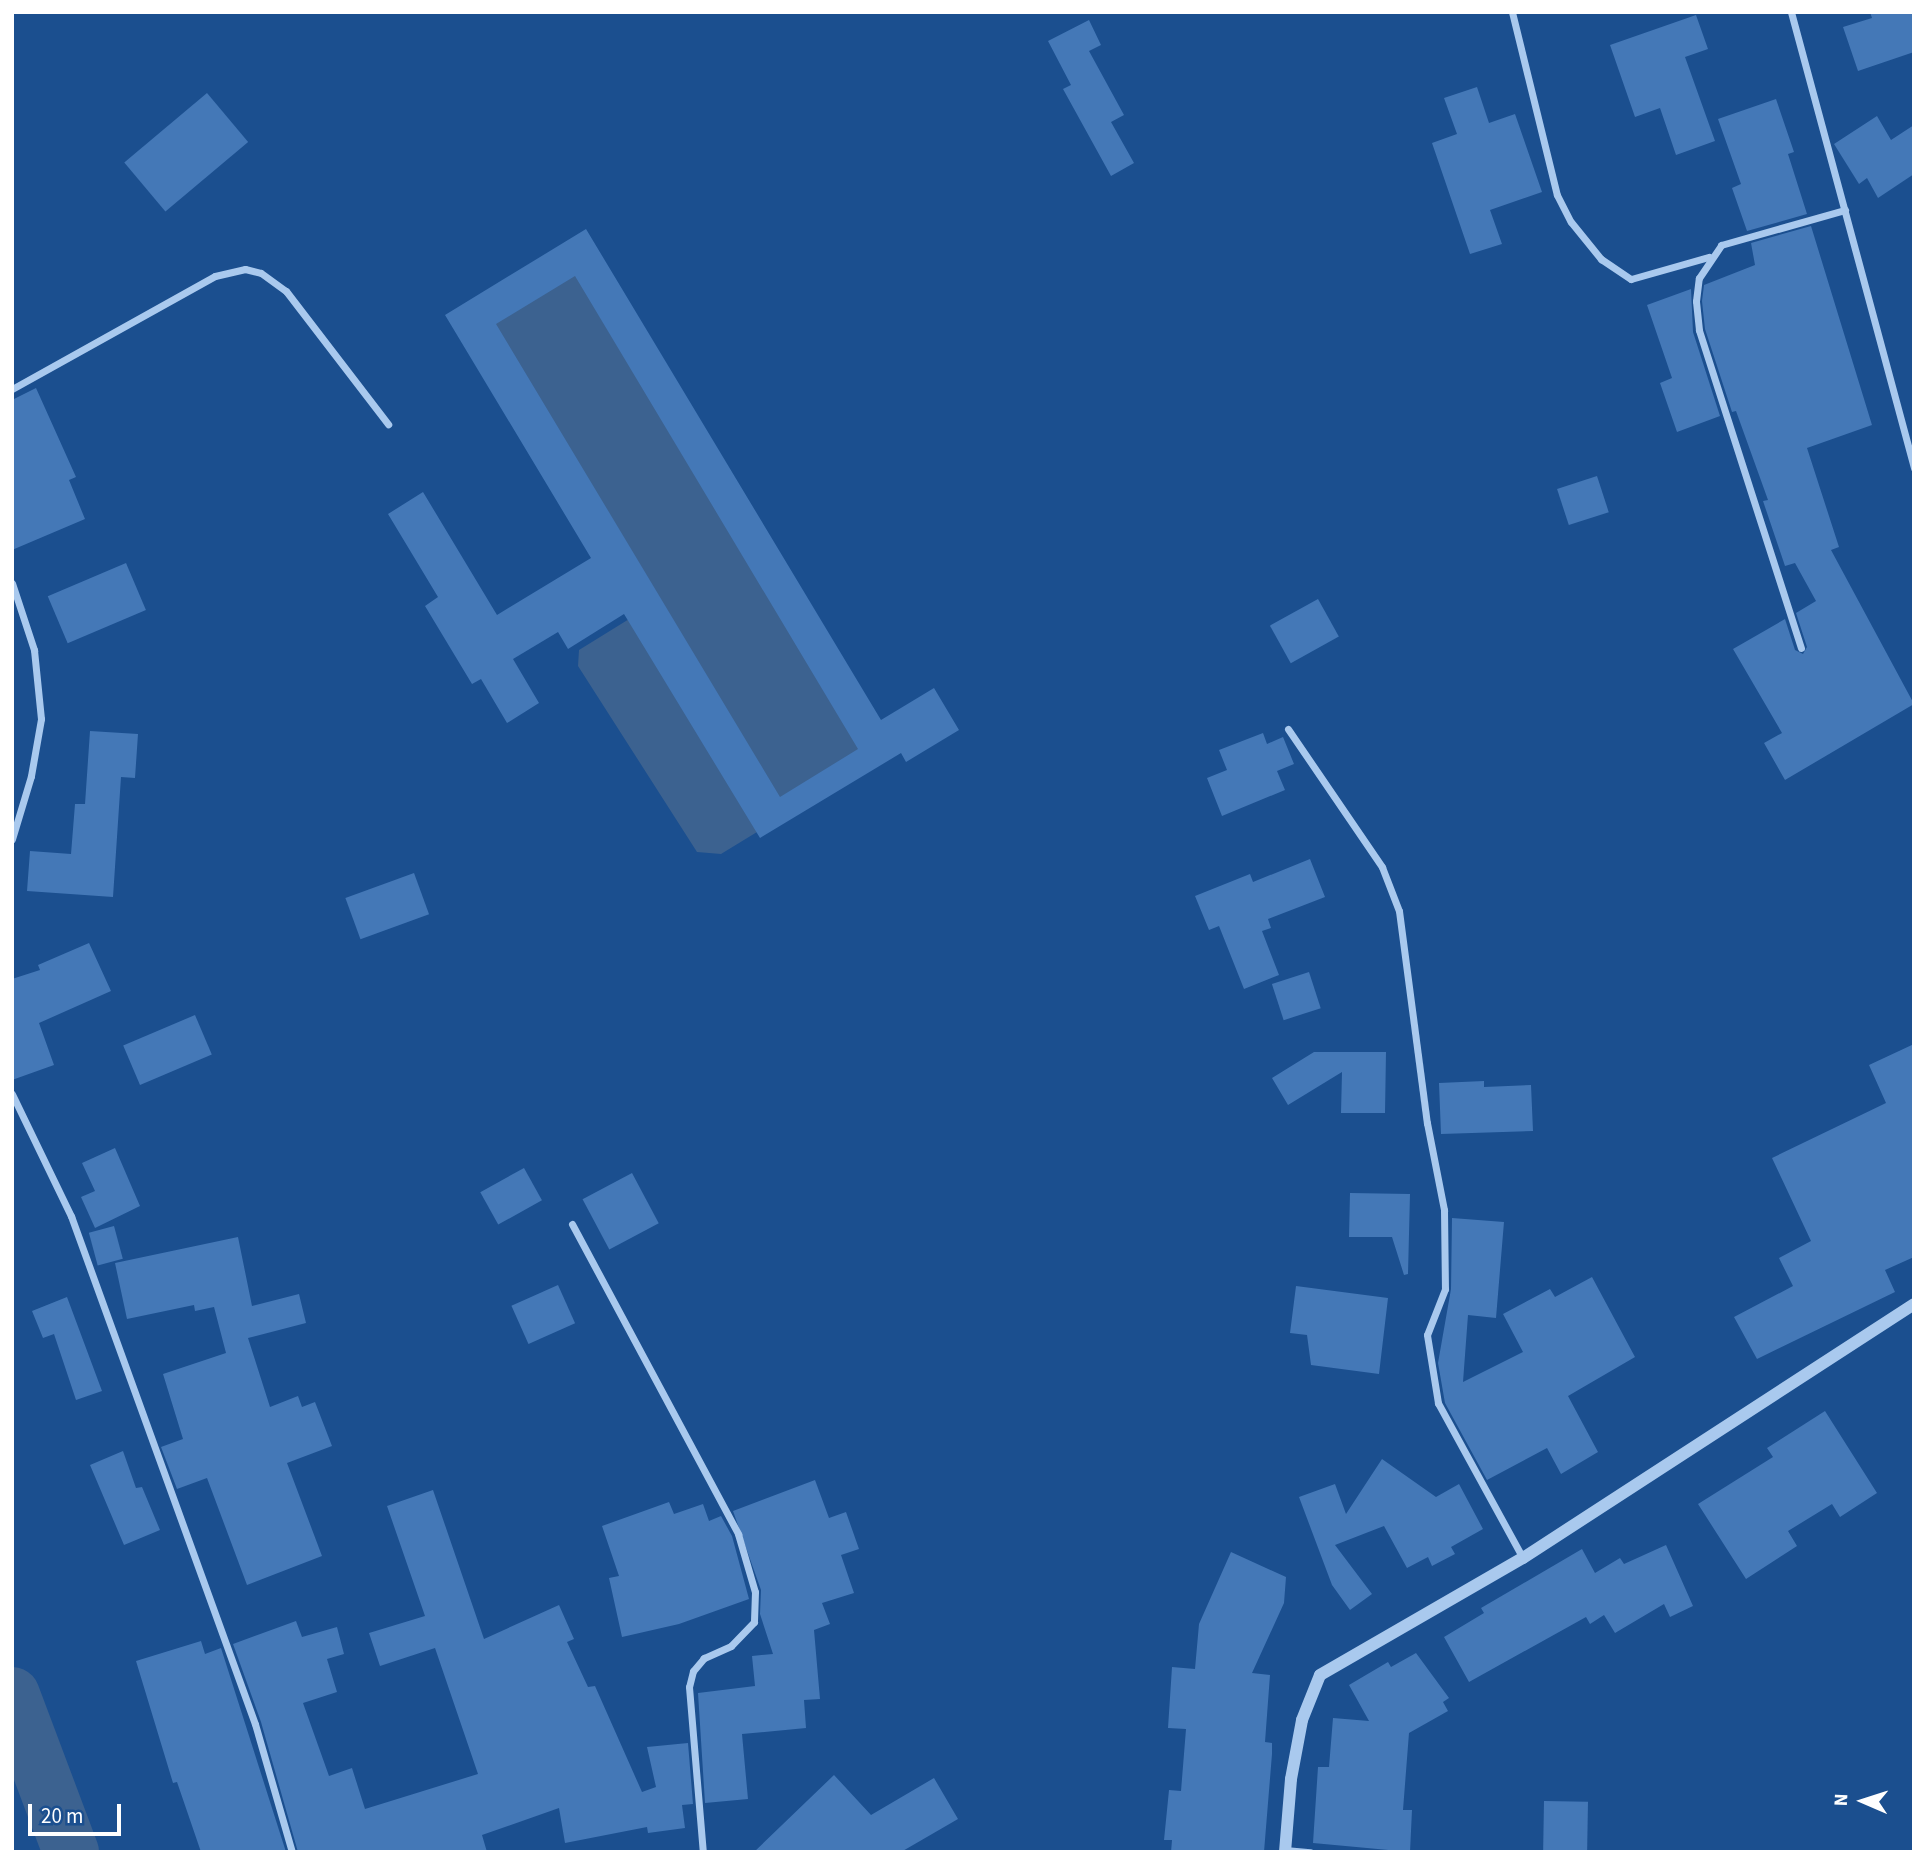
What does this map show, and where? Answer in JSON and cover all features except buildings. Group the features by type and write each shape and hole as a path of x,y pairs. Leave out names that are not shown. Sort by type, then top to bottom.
{"street":[{"path":"1512,12 1557,195 1571,222 1601,259 1630,279 1709,257"},
{"path":"1791,12 1914,469"},
{"path":"1801,648 1699,330 1696,301 1709,257 1721,245 1845,210"},
{"path":"12,389 215,276 245,269 261,273 286,291 388,424"},
{"path":"12,583 34,650 41,719 31,776 12,839"},
{"path":"1288,729 1382,867 1399,911 1427,1123 1444,1210 1445,1289 1427,1335 1438,1404 1523,1558"},
{"path":"12,1094 71,1216 255,1724 292,1852"},
{"path":"572,1224 738,1534 755,1592 754,1622 731,1646 704,1658 693,1671 689,1687 703,1852"},
{"path":"1311,1852 1285,1851 1302,1720 1320,1675 1523,1558 1914,1304"}],"water":[{"path":"576,269 863,739 860,769 721,854 697,852 578,666 579,650 634,616 489,320"}],"waterway":[{"path":"12,1695 71,1852"}]}
